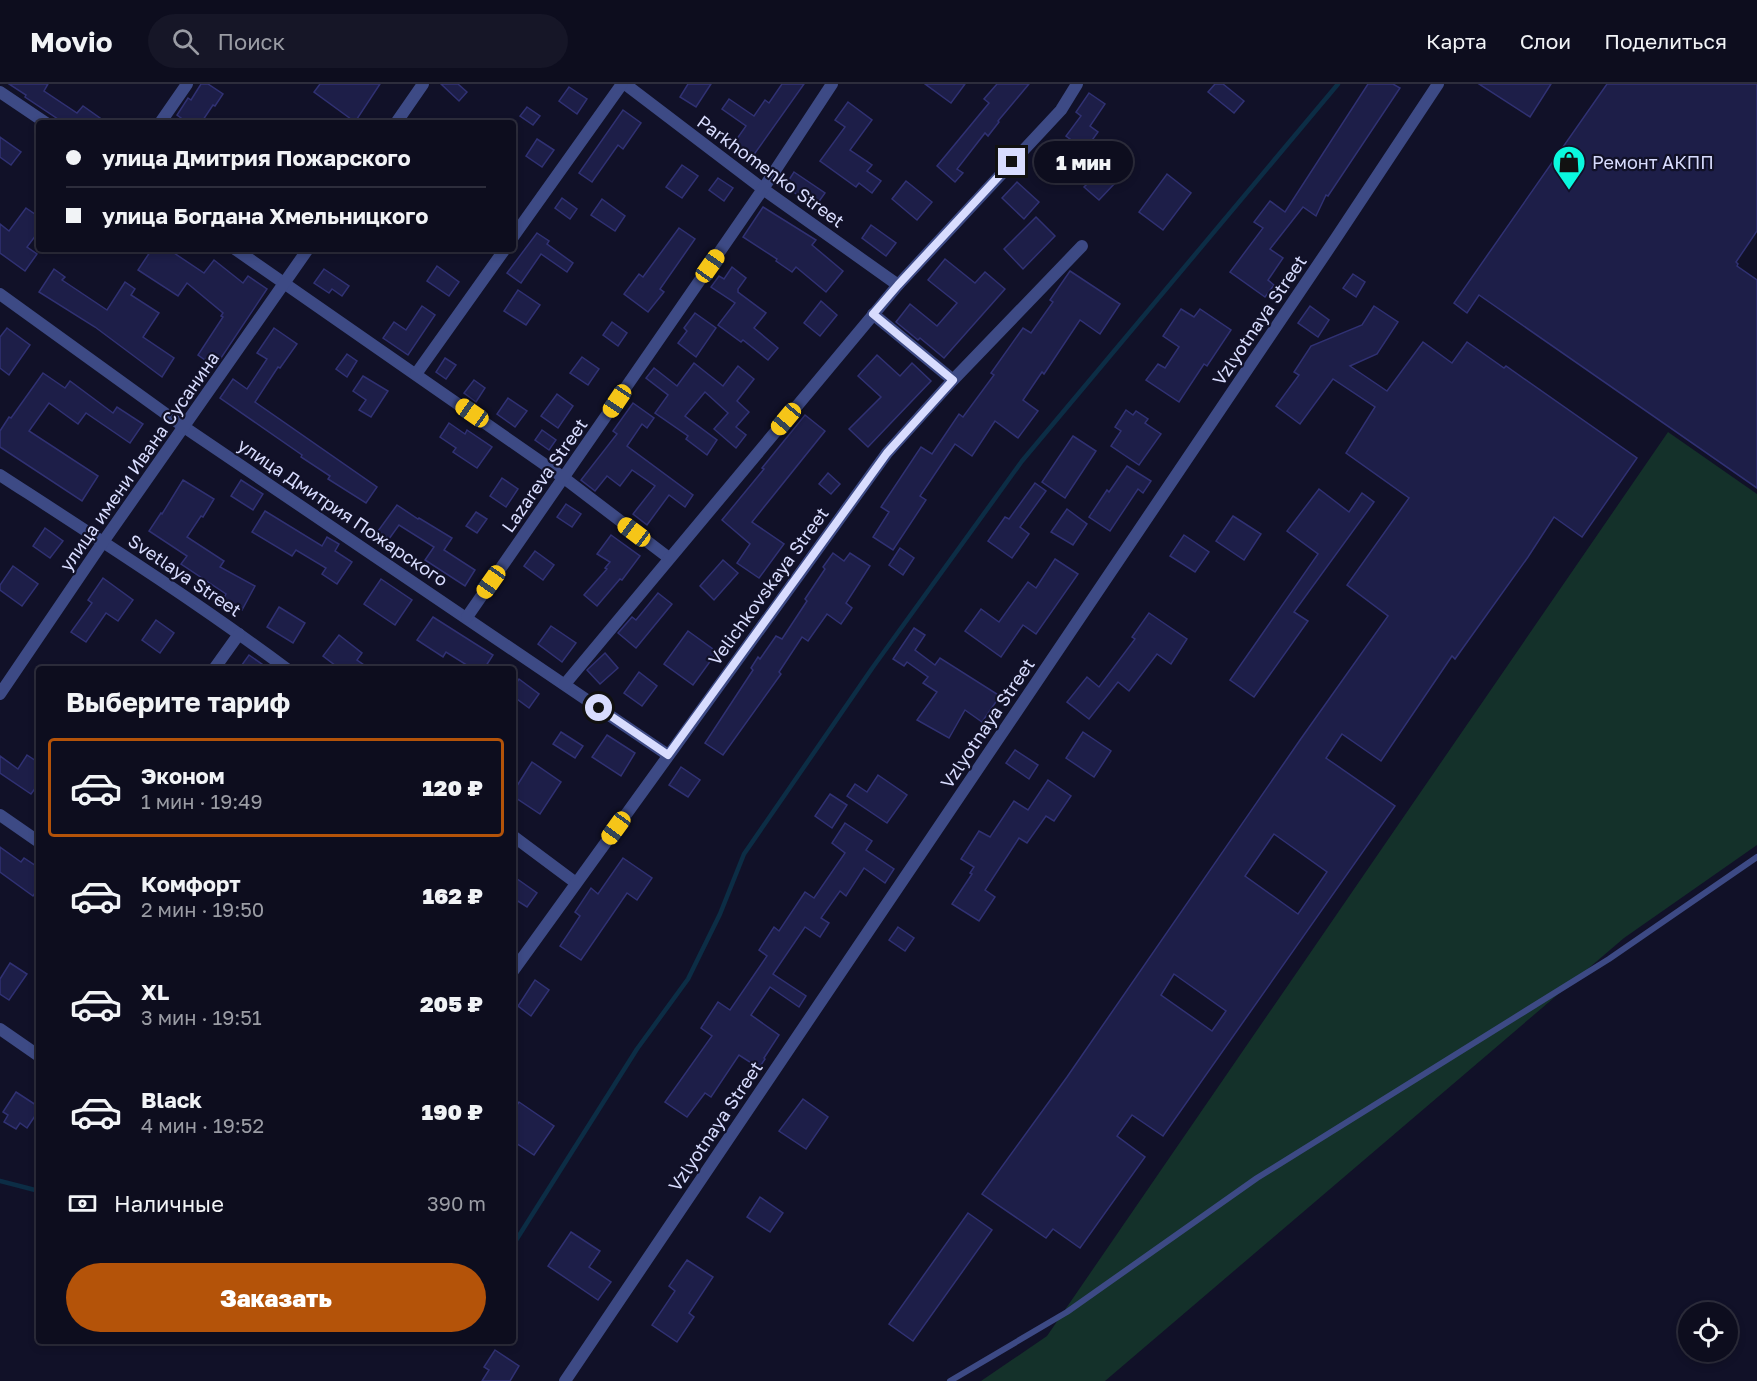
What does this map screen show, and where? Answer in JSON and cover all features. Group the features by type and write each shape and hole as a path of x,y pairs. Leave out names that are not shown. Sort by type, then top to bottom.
{"street":[{"path":"162,120 187,84"},
{"path":"398,120 423,84"},
{"path":"516,233 623,84"},
{"name":"Parkhomenko Street","path":"623,84 763,189 898,285"},
{"name":"Lazareva Street","path":"467,617 763,189 832,84"},
{"path":"565,684 873,314 1061,110 1077,84"},
{"name":"Vzlyotnaya Street","path":"565,1381 1438,84"},
{"path":"0,92 42,120"},
{"name":"Velichkovskaya Street","path":"516,967 887,453 953,380 1082,246"},
{"path":"240,252 564,478 669,558"},
{"name":"улица имени Ивана Сусанина","path":"0,694 103,542 306,252"},
{"path":"416,374 503,252"},
{"name":"улица Дмитрия Пожарского","path":"0,294 184,427 668,755"},
{"path":"873,314 953,380"},
{"name":"Svetlaya Street","path":"0,475 103,542 283,666"},
{"path":"216,666 239,634"},
{"path":"0,814 36,840"},
{"path":"516,838 576,883"},
{"path":"0,1029 36,1054"}],"lane":[{"path":"950,1381 1067,1312 1257,1178 1609,959 1757,857"}],"green space":[{"path":"1668,432 1757,494 1757,845 1624,938 1105,1381 981,1381 1047,1336"}],"building":[{"path":"9,84 48,84 44,91 77,113 83,106 103,120 60,120 25,97 26,95"},
{"path":"201,84 208,84 223,94 203,120 184,120 177,115 188,98 191,100"},
{"path":"320,84 380,84 356,120 352,120 314,92"},
{"path":"441,84 458,84 467,92 459,101"},
{"path":"688,84 711,84 696,107 680,97"},
{"path":"782,84 804,84 753,156 734,143 746,126 722,109 729,99 754,116 765,100 769,103"},
{"path":"925,84 965,84 951,103"},
{"path":"997,84 1029,84 988,136 985,133 957,169 963,173 955,182 937,166 989,103 984,99"},
{"path":"1215,84 1223,84 1244,101 1234,113 1208,92"},
{"path":"1368,84 1393,84 1400,88 1328,196 1326,195 1316,216 1303,207 1270,249 1283,258 1268,280 1274,285 1265,297 1230,272 1263,228 1254,222 1270,201 1285,212"},
{"path":"1479,84 1551,84 1530,117"},
{"path":"1607,84 1757,84 1757,231 1736,262 1737,266 1757,280 1757,488 1479,295 1467,313 1454,303"},
{"path":"569,87 587,99 577,114 559,101"},
{"path":"1089,93 1105,104 1090,126 1098,132 1085,150 1066,136 1081,116 1076,112"},
{"path":"848,102 872,120 850,150 872,165 867,171 881,181 872,193 859,183 856,187 820,161 845,127 835,120"},
{"path":"527,107 540,116 533,125 520,116"},
{"path":"623,110 641,123 623,149 618,145 592,182 579,173"},
{"path":"0,137 21,152 11,165 0,157"},
{"path":"537,139 554,150 542,167 526,156"},
{"path":"682,165 698,176 682,198 666,187"},
{"path":"1103,169 1116,182 1099,200 1084,187"},
{"path":"794,172 825,193 815,207 785,186"},
{"path":"1167,174 1191,193 1163,230 1139,212"},
{"path":"718,178 733,188 724,201 709,190"},
{"path":"906,181 932,202 917,220 892,199"},
{"path":"1017,182 1039,202 1024,219 1002,198"},
{"path":"562,198 577,209 570,219 555,208"},
{"path":"602,199 625,216 615,231 591,215"},
{"path":"763,207 816,240 812,245 843,271 826,292 796,267 792,272 776,261 777,259 743,237"},
{"path":"26,208 36,215 36,235 27,247 37,254 25,271 0,253 0,224 9,231"},
{"path":"1036,217 1055,236 1023,269 1004,249"},
{"path":"871,225 896,243 886,256 862,238"},
{"path":"679,228 695,239 660,289 664,292 648,312 624,294 639,274 643,277"},
{"path":"537,233 549,241 547,244 573,263 567,272 541,254 521,283 507,273"},
{"path":"150,252 172,252 204,273 214,260 243,283 248,276 267,289 215,367 198,355 223,317 221,316 223,313 187,283 178,296 138,270"},
{"path":"945,259 975,283 985,272 1005,289 944,358 896,322 910,304 937,326 957,303 928,280"},
{"path":"437,266 459,282 449,296 427,281"},
{"path":"732,267 746,278 738,292 766,313 754,328 778,348 768,360 743,340 741,342 718,325 735,303 711,287 719,276 724,279"},
{"path":"54,269 65,277 62,280 107,310 125,282 135,289 131,295 159,313 143,337 174,358 162,377 95,327 39,292"},
{"path":"324,269 349,286 342,296 332,289 329,293 314,283"},
{"path":"1070,271 1120,304 1100,334 1080,320 1044,374 1042,372 1023,400 1038,411 1018,438 995,421 972,456 955,444 920,496 926,500 893,550 873,537 889,512 881,507 921,447 932,454 959,414 963,417 994,375 991,373 1023,328 1031,333 1053,302 1050,300"},
{"path":"1353,274 1365,282 1356,297 1343,288"},
{"path":"518,290 540,305 526,325 504,311"},
{"path":"821,301 837,315 820,336 804,323"},
{"path":"422,306 435,315 408,355 383,338 394,322 406,330"},
{"path":"1310,306 1329,320 1318,337 1298,323"},
{"path":"1374,306 1398,322 1377,354 1350,366 1387,391 1423,342 1452,363 1467,342 1504,368 1506,366 1637,458 1582,537 1554,517 1455,659 1452,656 1381,761 1342,734 1326,758 1395,806 1163,1136 1132,1115 1117,1136 1145,1157 1080,1248 1053,1229 1046,1238 982,1194 1067,1077 1388,616 1347,585 1409,498 1346,453 1375,407 1333,379 1300,424 1276,406 1299,375 1294,372 1311,346 1362,325","holes":["1274,834 1327,872 1298,914 1245,876","1174,974 1226,1011 1212,1031 1161,995"]},
{"path":"1181,309 1194,317 1200,309 1231,330 1207,366 1204,364 1179,402 1146,380 1158,364 1165,368 1179,347 1163,336"},
{"path":"695,313 716,328 696,357 678,343 687,331 684,328"},
{"path":"612,322 627,333 618,346 603,335"},
{"path":"7,328 30,345 9,375 0,368 0,337"},
{"path":"274,328 297,344 280,368 278,367 255,402 377,487 366,503 328,479 330,476 301,457 302,455 220,398 233,379 247,389 267,359 257,353"},
{"path":"347,354 357,361 347,377 336,369"},
{"path":"877,355 900,376 912,363 931,381 868,447 849,429 881,397 858,376"},
{"path":"582,357 599,369 588,385 570,373"},
{"path":"445,358 456,365 446,379 436,372"},
{"path":"694,363 723,386 738,366 754,379 737,401 749,412 736,427 746,435 736,448 714,429 728,413 705,392 685,416 717,440 707,455 686,439 688,436 655,413 668,395 646,378 654,368 677,386"},
{"path":"43,373 65,388 70,381 113,413 117,407 143,424 130,443 86,413 78,424 49,403 29,431 98,476 82,501 0,447 0,431"},
{"path":"363,376 388,391 371,417 359,410 366,400 353,391"},
{"path":"474,380 485,388 476,402 464,393"},
{"path":"557,394 573,406 558,428 541,416"},
{"path":"508,398 527,411 515,427 497,414"},
{"path":"633,403 654,418 647,428 642,424 627,446 693,495 685,507 669,495 647,525 633,514 655,486 632,470 620,486 607,476 595,491 581,480 617,434 613,431"},
{"path":"1126,410 1133,415 1136,411 1148,419 1145,423 1161,434 1139,465 1111,446 1121,431 1115,427"},
{"path":"805,415 825,431 752,522 784,544 759,578 737,563 750,544 722,520"},
{"path":"449,423 465,434 467,430 492,447 477,468 453,452 456,448 440,437"},
{"path":"542,430 556,440 549,450 535,440"},
{"path":"1073,436 1096,451 1065,498 1042,482"},
{"path":"1127,466 1151,481 1143,493 1138,489 1110,531 1089,517"},
{"path":"828,473 840,484 831,494 819,484"},
{"path":"502,478 518,489 506,507 490,496"},
{"path":"183,480 214,499 187,537 224,561 220,567 255,586 242,610 223,600 226,594 181,564 187,556 149,531"},
{"path":"241,480 263,494 253,510 231,496"},
{"path":"1035,483 1046,491 1020,527 1029,534 1012,558 988,541 1005,517 1009,519"},
{"path":"1319,489 1349,512 1362,493 1374,502 1294,612 1308,621 1254,697 1230,680 1318,554 1287,531"},
{"path":"566,504 581,514 572,527 557,517"},
{"path":"397,505 452,538 444,550 475,570 465,586 425,560 434,547 399,525 389,539 378,531"},
{"path":"1067,509 1087,524 1073,545 1051,532"},
{"path":"265,511 322,546 327,537 339,544 335,551 352,562 337,584 322,574 326,568 296,550 292,556 252,532"},
{"path":"476,512 487,519 477,533 466,526"},
{"path":"1233,516 1261,534 1244,560 1216,541"},
{"path":"45,528 63,541 50,558 33,546"},
{"path":"611,535 640,556 622,580 620,579 597,606 584,595 607,569 605,568 610,562 597,554"},
{"path":"1184,535 1209,552 1195,572 1170,556"},
{"path":"900,548 914,558 903,575 889,565"},
{"path":"535,551 554,565 543,580 524,566"},
{"path":"833,553 844,561 850,553 870,566 846,603 852,608 841,624 827,614 808,641 802,637 779,672 781,674 723,755 705,743 753,670 751,668 758,657 760,659 776,636 782,639 807,601 805,599"},
{"path":"1055,559 1078,574 1036,634 1023,625 1001,657 965,631 981,609 999,622 1028,582 1036,588"},
{"path":"723,560 738,573 714,600 700,586"},
{"path":"13,566 38,584 22,606 0,590 0,585"},
{"path":"103,578 133,600 118,621 106,613 86,642 71,632 92,603 88,600"},
{"path":"381,579 412,600 395,625 364,604"},
{"path":"658,593 672,604 636,648 618,633 632,617 636,620"},
{"path":"279,607 305,623 293,643 267,627"},
{"path":"1149,613 1187,639 1171,664 1157,654 1129,691 1118,682 1089,719 1067,702 1087,677 1099,687 1135,639 1132,637"},
{"path":"433,617 493,655 486,666 468,666 446,652 443,657 417,640"},
{"path":"156,620 174,633 160,653 142,640"},
{"path":"551,626 576,643 562,662 538,644"},
{"path":"914,628 925,635 915,650 935,665 940,658 1000,696 982,722 965,710 949,738 917,720 937,692 923,683 928,677 907,662 904,666 893,659"},
{"path":"688,631 717,652 693,685 664,664"},
{"path":"339,635 362,653 357,660 366,666 336,666 323,656"},
{"path":"605,653 618,668 600,684 587,670"},
{"path":"249,655 265,666 241,666"},
{"path":"639,672 657,686 642,706 624,693"},
{"path":"519,679 539,694 529,708 516,698 516,684"},
{"path":"561,732 583,746 575,758 553,744"},
{"path":"1083,732 1111,751 1094,777 1066,758"},
{"path":"607,735 635,753 621,776 592,757"},
{"path":"1015,750 1038,765 1029,779 1006,763"},
{"path":"27,755 36,761 36,787 31,794 0,773 0,756 18,769"},
{"path":"532,762 561,782 540,814 516,798 516,787"},
{"path":"681,767 700,780 688,797 669,785"},
{"path":"878,775 907,795 887,823 847,796 855,784 867,792"},
{"path":"1048,780 1071,796 1054,821 1046,816 1027,843 1019,838 985,890 995,897 979,921 952,904 972,874 970,873 974,867 961,859 979,831 990,837 1014,801 1028,810"},
{"path":"830,794 847,805 832,828 815,816"},
{"path":"845,823 872,841 866,850 894,869 885,883 864,868 846,896 840,891 821,918 829,923 820,937 805,927 773,974 806,996 799,1007 770,987 751,1015 779,1035 765,1059 759,1068 739,1055 711,1097 705,1093 687,1117 665,1102 712,1036 701,1028 718,1002 730,1010 767,956 759,950 774,927 779,931 805,892 814,898 845,853 832,843"},
{"path":"0,847 21,862 24,858 36,866 36,892 33,896 0,872"},
{"path":"623,858 652,878 637,900 627,893 581,960 560,946 580,916 575,912 591,888 598,894"},
{"path":"516,878 537,893 527,907 516,900"},
{"path":"898,927 914,938 905,951 889,940"},
{"path":"10,963 27,974 9,1000 0,994 0,979"},
{"path":"535,980 549,990 531,1016 518,1006"},
{"path":"16,1092 36,1105 36,1114 27,1128 20,1123 16,1129 4,1122 8,1115 3,1112"},
{"path":"803,1099 828,1117 806,1149 779,1131"},
{"path":"519,1102 554,1126 534,1155 516,1143 516,1106"},
{"path":"760,1197 783,1213 770,1232 747,1217"},
{"path":"968,1213 992,1230 913,1341 889,1324"},
{"path":"571,1232 600,1251 589,1267 611,1282 598,1300 548,1266"},
{"path":"687,1260 713,1277 689,1313 694,1317 677,1342 652,1325 675,1291 669,1286"},
{"path":"495,1350 519,1366 510,1381 482,1381 489,1370 484,1367"}],"waterway":[{"path":"516,1240 637,1049 688,979 720,914 744,854 873,667 1022,461 1338,84"},
{"path":"0,1181 36,1190"}],"place":[{"name":"Ремонт АКПП","path":"1569,191"}],"route":[{"path":"599,708 668,755 887,453 953,380 873,314 1012,162"}]}
